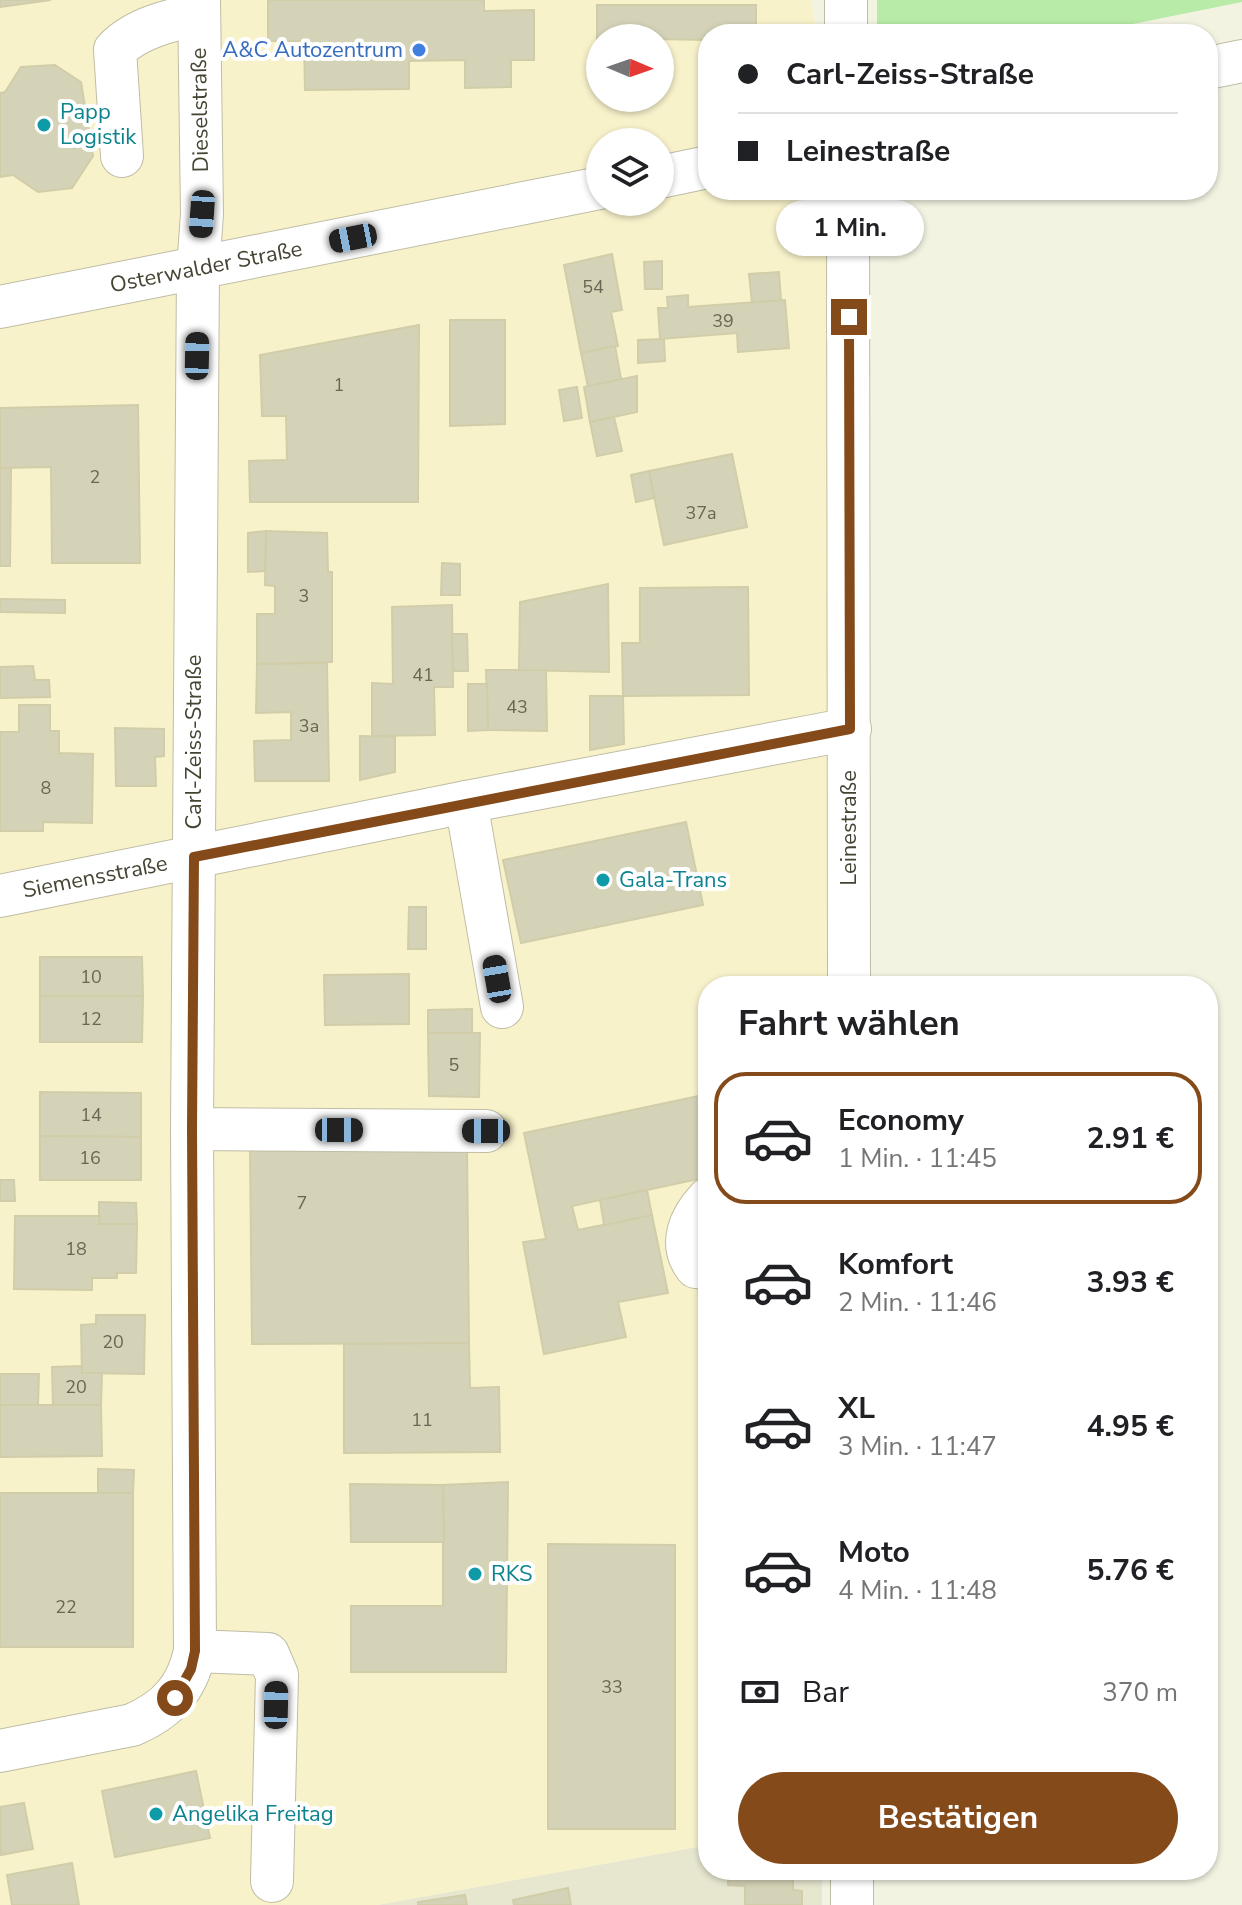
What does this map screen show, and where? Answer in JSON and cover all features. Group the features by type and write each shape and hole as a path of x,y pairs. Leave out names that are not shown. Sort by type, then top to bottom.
{"street":[{"path":"846,0 846,24"},
{"path":"122,156 115,50 124,40 199,7"},
{"name":"Dieselstraße","path":"198,269 202,214 199,7"},
{"path":"1218,66 1242,61"},
{"path":"674,174 698,169"},
{"name":"Osterwalder Straße","path":"0,307 586,191"},
{"name":"Leinestraße","path":"848,200 849,976"},
{"name":"Carl-Zeiss-Straße","path":"0,1751 132,1725 147,1718 175,1698 191,1669 195,1651 192,1129 198,269"},
{"name":"Siemensstraße","path":"0,896 850,729"},
{"path":"466,802 502,1007"},
{"path":"192,1129 486,1131"},
{"path":"698,1209 686,1243 688,1257 698,1267"},
{"path":"195,1651 268,1654 277,1675 272,1881"},
{"path":"852,1880 852,1905"}],"shaded area":[{"path":"0,0 811,0 815,24 698,24 698,200 831,200 827,976 698,976 698,1847 377,1905 0,1905"},
{"path":"698,1847 698,1880 822,1880 822,1905 377,1905"}],"green space":[{"path":"877,0 1242,0 1133,24 877,24"}],"building":[{"path":"0,0 51,0 0,7"},
{"name":"A&C Autozentrum","path":"268,0 484,0 484,11 534,10 534,60 511,60 511,87 465,88 465,60 409,61 409,89 305,90 304,41 268,41"},
{"path":"597,5 756,5 756,24 698,24 698,40 674,39 674,24 597,24"},
{"name":"Papp Logistik","path":"55,65 81,82 93,156 72,188 38,192 13,175 0,177 0,93 5,92 21,67"},
{"path":"612,254 622,310 611,312 618,346 581,353 564,265"},
{"path":"662,261 662,289 645,289 644,262"},
{"path":"779,272 781,301 752,303 749,274"},
{"path":"688,295 688,307 785,300 789,348 738,352 737,333 660,339 658,308 668,308 667,297"},
{"path":"450,320 505,320 505,424 450,426"},
{"path":"419,325 418,502 250,502 249,461 287,460 286,416 262,416 260,355"},
{"path":"664,339 665,361 638,363 638,340"},
{"path":"615,346 621,379 588,387 581,353"},
{"path":"637,376 637,412 590,422 584,387"},
{"path":"577,387 582,418 564,421 559,390"},
{"path":"138,405 140,563 52,563 51,467 0,468 0,408"},
{"path":"614,417 622,451 597,456 590,422"},
{"path":"732,454 747,527 664,545 649,471"},
{"path":"0,468 11,468 10,566 0,566"},
{"path":"649,471 654,498 636,502 631,475"},
{"path":"266,531 327,533 328,572 332,572 332,662 257,664 257,614 275,614 275,586 265,585"},
{"path":"266,531 265,571 248,572 248,533"},
{"path":"442,563 460,564 460,595 441,595"},
{"path":"608,584 609,672 519,670 520,602"},
{"path":"748,587 749,695 623,696 622,643 640,643 640,588"},
{"path":"0,599 65,600 65,613 0,612"},
{"path":"452,605 453,687 434,687 435,735 372,736 372,683 393,684 392,607"},
{"path":"452,634 467,634 468,671 453,671"},
{"path":"327,663 329,781 255,781 254,741 291,740 291,712 256,713 257,664"},
{"path":"33,666 35,680 49,680 50,697 0,698 0,667"},
{"path":"486,670 546,670 547,731 488,730"},
{"path":"468,684 487,684 488,730 468,731"},
{"path":"590,696 623,696 624,744 590,750"},
{"path":"19,705 50,705 50,731 59,731 59,753 93,754 92,823 43,822 43,831 0,831 0,732 19,732"},
{"path":"115,728 164,729 164,756 155,757 156,786 116,786"},
{"path":"360,736 395,737 395,772 360,780"},
{"name":"Gala-Trans","path":"686,822 703,905 521,943 503,860"},
{"path":"409,907 426,907 426,949 408,949"},
{"path":"40,957 142,957 143,996 40,996"},
{"path":"409,974 409,1024 325,1025 324,975"},
{"path":"40,996 143,996 142,1042 40,1042"},
{"path":"472,1009 472,1033 428,1033 428,1010"},
{"path":"428,1033 480,1033 479,1097 429,1096"},
{"path":"40,1092 141,1093 141,1137 40,1136"},
{"path":"698,1096 698,1179 572,1206 578,1230 652,1215 668,1293 618,1302 626,1337 544,1354 523,1242 546,1239 524,1133"},
{"path":"40,1136 141,1137 141,1180 40,1180"},
{"path":"467,1148 469,1343 252,1344 250,1150"},
{"path":"0,1180 14,1180 15,1201 0,1201"},
{"path":"647,1190 652,1215 604,1225 600,1200"},
{"path":"99,1202 136,1203 137,1224 99,1224"},
{"path":"15,1216 100,1216 99,1224 137,1224 136,1273 117,1273 117,1278 92,1278 92,1290 14,1289"},
{"path":"96,1315 145,1315 144,1374 82,1373 81,1325 96,1324"},
{"path":"469,1343 470,1388 499,1387 500,1452 344,1453 344,1344"},
{"path":"82,1366 82,1373 102,1373 101,1405 53,1405 52,1367"},
{"path":"0,1374 39,1374 38,1405 0,1405"},
{"path":"0,1405 101,1405 102,1456 0,1457"},
{"path":"98,1469 134,1470 133,1493 98,1493"},
{"name":"RKS","path":"508,1482 506,1672 351,1672 351,1606 443,1606 443,1485"},
{"path":"350,1484 443,1485 444,1542 351,1542"},
{"path":"0,1493 133,1493 133,1647 0,1647"},
{"path":"548,1544 675,1545 675,1829 548,1829"},
{"name":"Angelika Freitag","path":"196,1771 210,1838 115,1857 102,1791"},
{"path":"24,1803 33,1849 1,1855 0,1807"},
{"path":"72,1863 79,1905 12,1905 7,1875"},
{"path":"728,1880 793,1880 793,1890 802,1891 802,1905 745,1905 745,1886 728,1885"},
{"path":"568,1888 571,1905 514,1905 513,1900"},
{"path":"465,1895 467,1905 418,1905 418,1902"}],"place":[{"name":"A&C Autozentrum","path":"419,50"},
{"name":"Papp Logistik","path":"44,125"},
{"name":"Gala-Trans","path":"603,880"},
{"name":"RKS","path":"475,1574"},
{"name":"Angelika Freitag","path":"156,1814"}],"route":[{"path":"175,1698 191,1669 195,1651 194,857 850,729 849,317"}]}
